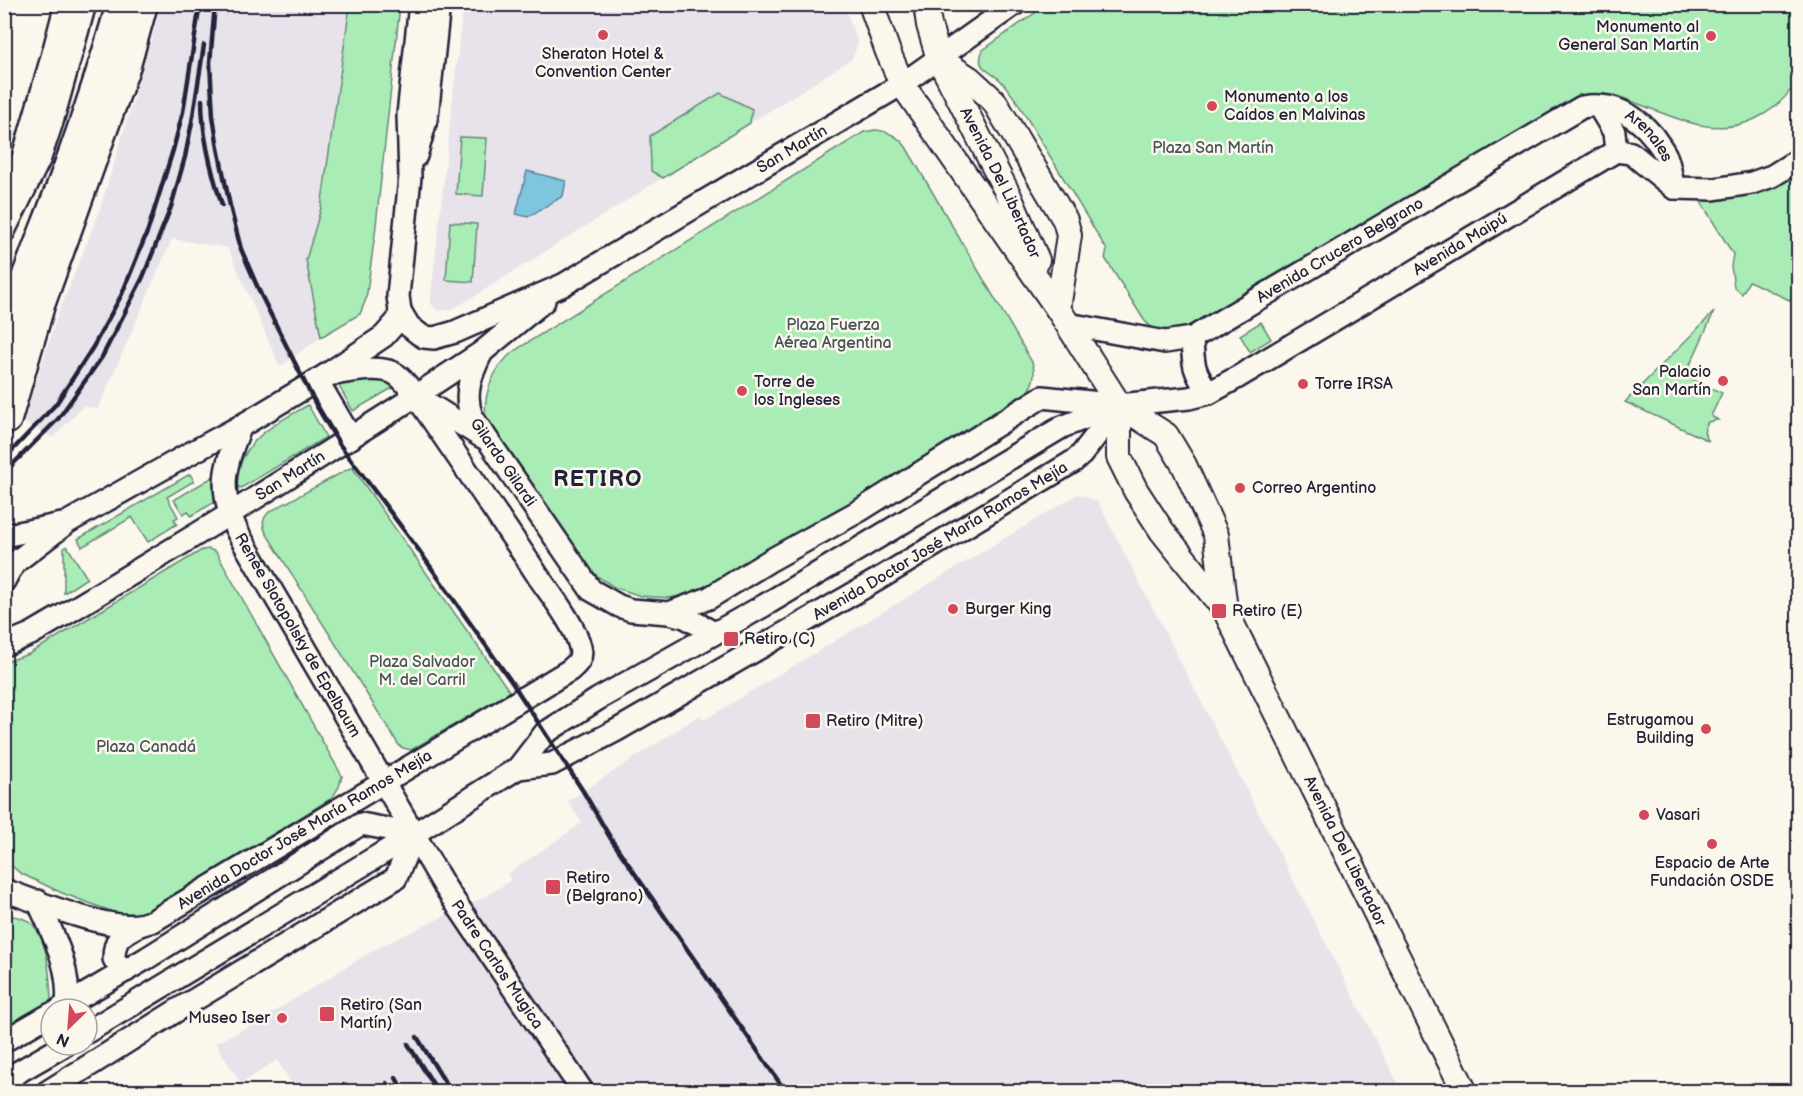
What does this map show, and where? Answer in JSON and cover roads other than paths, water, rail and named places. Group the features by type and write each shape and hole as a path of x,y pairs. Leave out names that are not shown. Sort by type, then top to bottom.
{"highway":[{"path":"4,340 18,296 69,164 107,54 121,4"},
{"path":"8,419 40,305 126,65 143,4"}],"main road":[{"path":"4,223 66,4"},
{"path":"4,231 40,158 85,4"},
{"path":"411,177 408,115 420,4"},
{"path":"4,581 17,561 68,522 241,426 321,378 384,336 398,320 400,311 398,296 411,177 427,117 439,4"},
{"name":"Avenida Del Libertador","path":"871,4 902,84 1063,317 1119,405 1166,435 1184,465 1216,535 1225,610"},
{"name":"Avenida Del Libertador","path":"926,4 929,25 939,59 1009,196 1063,317"},
{"name":"San Martín","path":"400,311 418,334 435,338 455,332 563,285 902,84 1015,4"},
{"path":"939,59 970,79 994,101 1065,220 1070,235 1063,317"},
{"name":"Avenida Crucero Belgrano","path":"1063,317 1165,342 1192,338 1574,111 1590,106 1599,107"},
{"path":"1599,107 1614,132 1616,152 1631,153 1674,188 1713,189 1752,183 1772,176 1798,160"},
{"name":"Arenales","path":"1599,107 1617,109 1634,117 1645,127 1666,156 1674,188"},
{"name":"Avenida Maipú","path":"1119,405 1188,398 1209,393 1616,152"},
{"name":"San Martín","path":"4,645 41,628 351,438 482,351 563,285"},
{"path":"1192,338 1193,362 1198,377 1209,393"},
{"path":"482,351 471,377 468,401 472,417 487,440"},
{"path":"321,378 378,369 386,370 399,377 416,396"},
{"path":"321,378 351,438"},
{"name":"Gilardo Gilardi","path":"416,396 487,440 591,590 604,599 632,610 669,613"},
{"name":"Gilardo Gilardi","path":"416,396 562,612 575,634 581,654"},
{"path":"669,613 699,602 859,511 1035,400 1042,397 1119,405"},
{"name":"Avenida Del Libertador","path":"1119,405 1119,458 1136,491 1162,531 1225,610 1465,1092"},
{"name":"Avenida Doctor José María Ramos Mejía","path":"99,1025 414,834 518,768 545,733 598,699 789,591 1062,427 1119,405"},
{"name":"Avenida Doctor José María Ramos Mejía","path":"518,768 552,764 617,730 877,580 1074,461 1119,405"},
{"name":"Renée Slotopolsky de Epelbaum","path":"241,426 229,454 225,494 238,533 414,834"},
{"path":"4,536 68,522"},
{"path":"714,633 711,614 721,590"},
{"path":"669,613 685,617 714,633"},
{"name":"Avenida Doctor José María Ramos Mejía","path":"5,890 112,924 139,925 153,921 570,670 580,661 581,654"},
{"name":"Avenida Doctor José María Ramos Mejía","path":"80,997 126,971 362,824 414,834"},
{"path":"47,1092 396,878 414,834"},
{"name":"Padre Carlos Mugica","path":"414,834 445,887 583,1092"},
{"path":"38,902 57,942 67,975 68,990 65,997"},
{"path":"126,971 114,959 115,947 122,935 139,925"},
{"name":"Avenida Doctor José María Ramos Mejía","path":"4,1041 39,1021"},
{"path":"4,1083 44,1057"}],"water":[{"path":"527,171 566,181 563,196 528,217 516,214"}],"railway":[{"path":"4,459 56,404 93,347 122,294 148,230 173,150 183,112 200,4"},
{"path":"215,4 210,63 213,116 230,206 241,249 261,295 316,405 340,445 418,549 513,684 583,791 611,839 786,1092"},
{"path":"4,473 58,419 102,357 143,277 171,207 185,157 204,45"},
{"path":"202,100 208,153 222,205"},
{"path":"417,1037 451,1092"},
{"path":"408,1044 438,1092"},
{"path":"396,1078 404,1092"},
{"path":"387,1083 392,1092"}],"place":[{"name":"Sheraton Hotel & Convention Center","path":"603,35"},
{"name":"Monumento al General San Martín","path":"1711,36"},
{"name":"Monumento a los Caídos en Malvinas","path":"1212,106"},
{"name":"Palacio San Martín","path":"1723,381"},
{"name":"Torre IRSA","path":"1303,384"},
{"name":"Torre de los Ingleses","path":"742,391"},
{"name":"Correo Argentino","path":"1240,488"},
{"name":"Burger King","path":"953,609"},
{"name":"Retiro (E)","path":"1219,611"},
{"name":"Retiro (C)","path":"731,639"},
{"name":"Retiro (Mitre)","path":"813,721"},
{"name":"Estrugamou Building","path":"1706,729"},
{"name":"Vasari","path":"1644,815"},
{"name":"Espacio de Arte Fundación OSDE","path":"1712,844"},
{"name":"Retiro (Belgrano)","path":"553,887"},
{"name":"Retiro (San Martín)","path":"327,1014"},
{"name":"Museo Iser","path":"282,1018"}],"district":[{"name":"RETIRO","path":"598,479"}],"park label":[{"name":"Plaza San Martín","path":"1213,148"},
{"name":"Plaza Fuerza Aérea Argentina","path":"833,334"},
{"name":"Plaza Salvador M. del Carril","path":"422,671"},
{"name":"Plaza Canadá","path":"146,747"}]}
